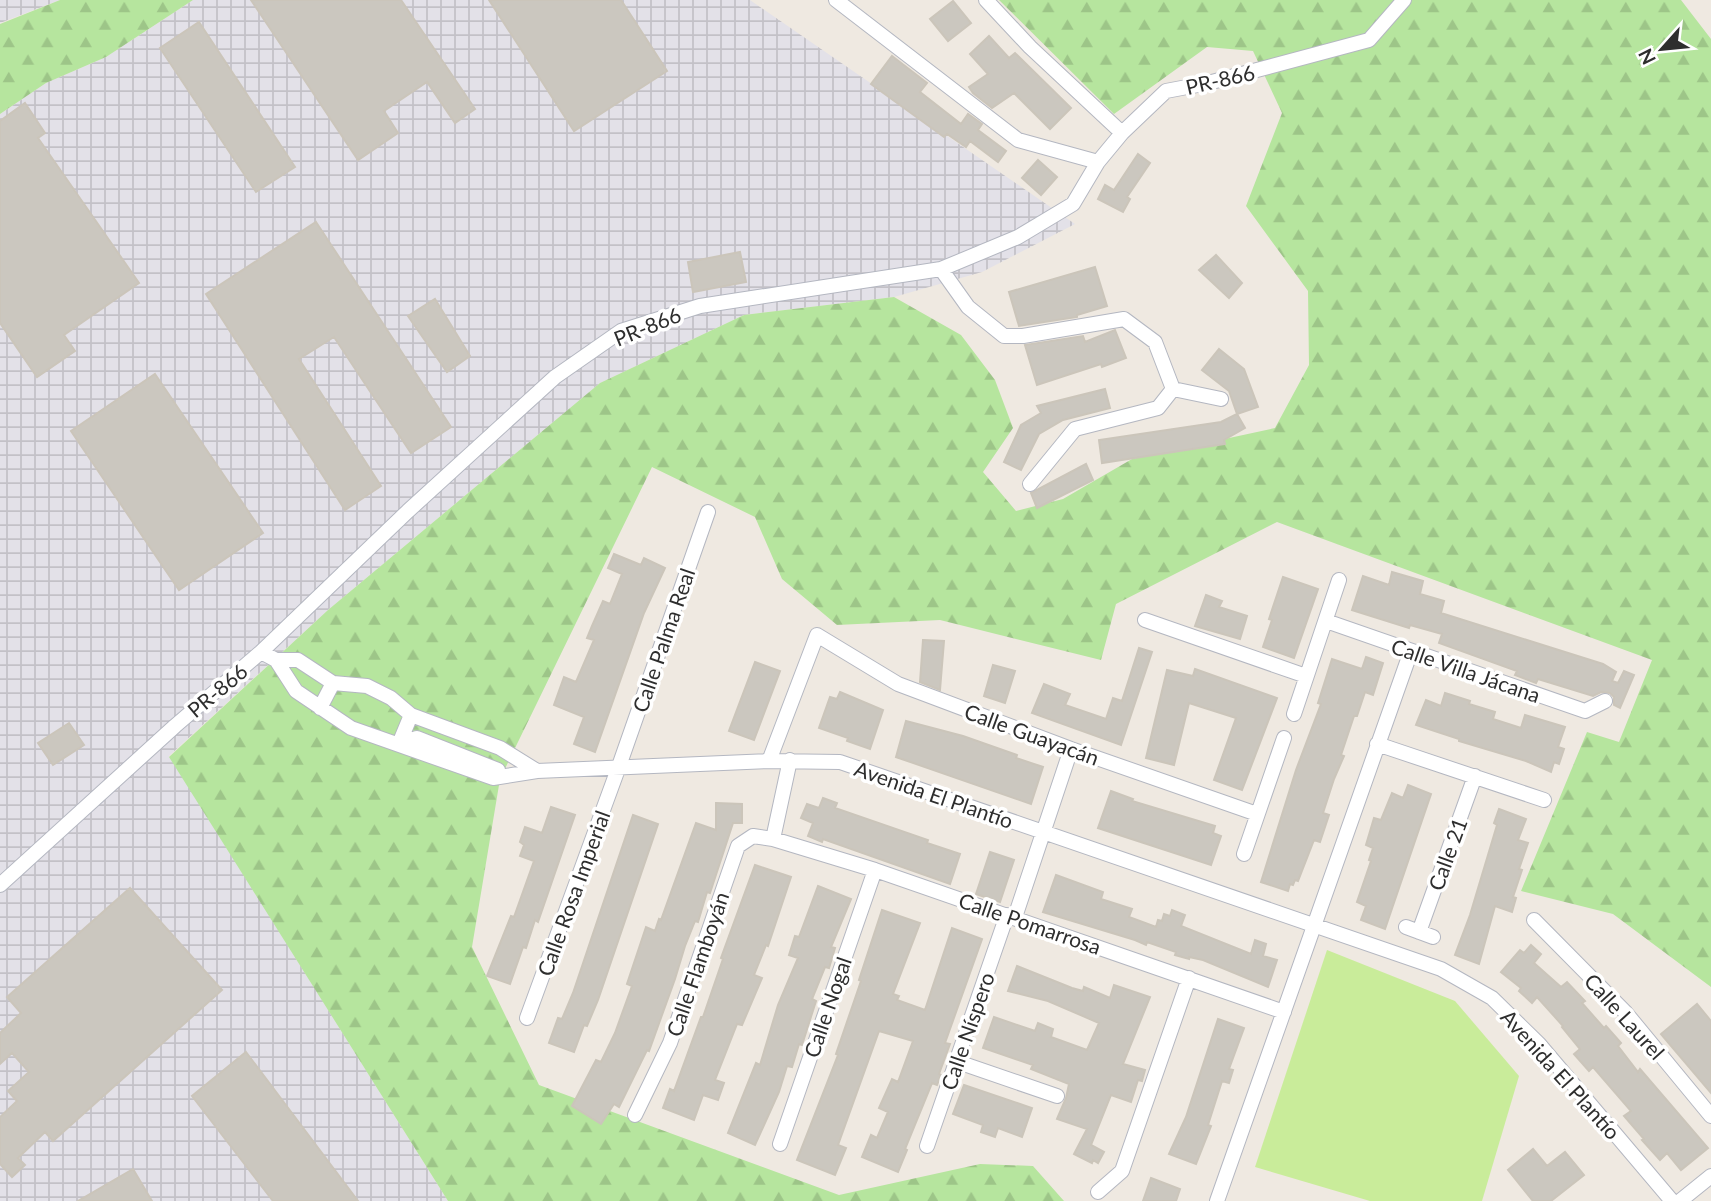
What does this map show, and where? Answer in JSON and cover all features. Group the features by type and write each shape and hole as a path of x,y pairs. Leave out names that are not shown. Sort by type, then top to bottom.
{"street":[{"path":"836,0 1018,140 1098,163"},
{"path":"986,0 1030,47 1122,133"},
{"name":"PR-866","path":"0,885 261,652 408,511 555,377 621,331 700,306 941,269 1018,237 1073,204 1098,163 1122,133 1166,91 1208,83 1368,40 1404,0"},
{"path":"941,269 968,307 1004,335 1023,336 1124,318 1155,342 1173,389"},
{"path":"1173,389 1221,399"},
{"path":"1030,484 1075,429 1158,408 1173,389"},
{"name":"Calle Palma Real","path":"618,769 708,512"},
{"path":"1294,714 1339,580"},
{"path":"1145,620 1306,676"},
{"name":"Calle Villa Jácana","path":"1326,621 1585,711 1605,701"},
{"name":"Calle Guayacán","path":"769,761 817,635 898,684 1071,749 1257,814"},
{"path":"1217,1201 1411,651"},
{"name":"Avenida El Plantío","path":"261,652 276,660 298,660 333,683 367,686 391,698 411,715 500,748 537,771"},
{"name":"Avenida El Plantío","path":"276,660 296,691 351,728 493,778 537,771 790,760 840,762 1441,969 1492,998 1539,1044 1671,1201"},
{"path":"320,708 333,683"},
{"path":"398,744 411,715"},
{"path":"1244,854 1284,738"},
{"path":"1377,744 1544,800"},
{"name":"Calle Níspero","path":"927,1146 1044,831 1071,749"},
{"path":"773,839 790,760"},
{"name":"Calle Rosa Imperial","path":"527,1018 618,769"},
{"name":"Calle 21","path":"1419,932 1475,776"},
{"name":"Calle Flamboyán","path":"635,1115 670,1043 738,846 753,836 773,839"},
{"name":"Calle Pomarrosa","path":"773,839 1011,916 1284,1012"},
{"name":"Calle Nogal","path":"780,1144 875,870"},
{"name":"Calle Laurel","path":"1534,920 1626,1013 1711,1116"},
{"path":"1098,1192 1122,1171 1189,978"},
{"path":"958,1062 1057,1096"},
{"path":"1680,1201 1711,1176"}],"shaded area":[{"path":"0,0 60,0 0,23"},
{"path":"193,0 750,0 1075,224 982,272 894,297 744,315 600,383 328,610 169,756 448,1201 0,1201 0,114 46,83 106,57"}],"green space":[{"path":"60,0 193,0 106,57 46,83 0,114 0,24"},
{"path":"999,0 1681,0 1711,39 1711,987 1613,914 1521,891 1587,732 1619,742 1652,660 1277,522 1116,604 1101,660 940,620 837,625 782,579 755,517 652,467 500,779 472,947 539,1085 839,1195 980,1164 1033,1166 1064,1201 448,1201 169,757 328,610 600,383 744,315 894,297 961,335 995,380 1013,428 983,472 1016,511 1063,499 1132,459 1275,428 1309,365 1308,291 1246,206 1282,113 1253,51 1207,47 1114,114"},
{"path":"1327,950 1455,1001 1519,1076 1482,1201 1370,1201 1255,1167"}],"building":[{"path":"251,0 401,0 475,109 455,123 427,82 384,111 398,133 358,160"},
{"path":"489,0 621,0 667,71 574,131"},
{"path":"953,1 971,23 948,41 930,19"},
{"path":"199,22 295,167 256,192 160,48"},
{"path":"989,36 1009,58 1015,53 1071,108 1050,129 1014,93 992,108 969,87 988,74 970,54"},
{"path":"892,56 927,83 920,92 961,124 968,114 982,124 978,130 1006,151 998,162 970,141 966,147 947,134 944,137 871,84"},
{"path":"25,103 45,133 38,138 139,283 64,335 75,351 37,377 0,323 0,121"},
{"path":"1138,154 1150,163 1127,197 1130,199 1123,212 1098,199 1105,185 1114,190"},
{"path":"1038,160 1057,177 1041,195 1022,178"},
{"path":"316,222 451,427 411,453 334,337 299,359 381,486 345,510 206,294"},
{"path":"740,252 746,282 693,292 688,262"},
{"path":"1216,255 1242,283 1229,298 1199,270"},
{"path":"1095,267 1107,306 1077,317 1019,326 1009,292"},
{"path":"435,299 470,356 447,372 408,316"},
{"path":"1115,330 1126,358 1037,385 1025,345 1083,336 1085,342"},
{"path":"1219,349 1244,369 1258,407 1237,414 1229,391 1202,370"},
{"path":"155,374 263,533 179,590 71,431"},
{"path":"1105,389 1110,408 1063,420 1039,434 1021,470 1004,462 1021,425 1041,413 1037,406"},
{"path":"1237,414 1245,428 1224,440 1225,444 1102,463 1099,440 1221,422"},
{"path":"1086,464 1093,480 1037,508 1031,493"},
{"path":"614,554 641,565 644,558 665,568 644,613 595,752 574,744 584,717 554,705 564,677 576,682 594,640 587,638 592,626 603,601 610,604 622,574 608,568"},
{"path":"1392,572 1423,581 1420,594 1444,601 1441,613 1603,664 1616,672 1612,681 1618,683 1624,671 1634,675 1620,708 1614,705 1614,697 1610,693 1601,692 1593,696 1538,679 1536,683 1515,675 1517,671 1439,643 1442,634 1410,625 1409,628 1352,610 1363,576 1389,585"},
{"path":"1283,577 1318,589 1294,658 1263,647"},
{"path":"1206,595 1222,601 1219,607 1247,616 1240,639 1195,626"},
{"path":"923,640 944,641 940,690 920,682"},
{"path":"1139,648 1152,652 1121,745 1032,713 1044,684 1070,694 1065,705 1106,719 1113,698 1122,701"},
{"path":"1366,657 1383,663 1373,695 1365,692 1357,716 1354,716 1341,755 1344,756 1323,813 1329,815 1320,842 1314,840 1298,881 1290,884 1288,891 1261,882 1296,770 1321,704 1318,703 1332,659 1362,669"},
{"path":"755,662 780,671 754,740 729,731"},
{"path":"993,665 1015,671 1005,703 984,696"},
{"path":"1195,669 1277,698 1242,790 1214,780 1236,718 1189,703 1174,765 1146,758 1167,670 1193,676"},
{"path":"840,692 883,710 870,749 819,728 830,697 837,699"},
{"path":"1445,693 1495,712 1493,719 1521,728 1525,715 1565,727 1558,747 1564,749 1559,764 1554,762 1551,772 1526,761 1416,725 1426,700 1441,706"},
{"path":"906,721 963,736 1043,767 1031,804 896,757"},
{"path":"69,723 84,745 53,765 38,743"},
{"path":"1408,785 1431,794 1385,929 1361,920 1366,906 1357,902 1373,848 1366,845 1374,818 1381,820 1392,793 1403,798"},
{"path":"1111,791 1133,799 1132,801 1215,826 1213,833 1221,836 1211,865 1098,828"},
{"path":"823,798 837,803 835,808 960,854 950,884 808,836 813,823 801,818 807,804 819,808"},
{"path":"716,803 742,804 742,823 733,823 710,893 707,892 698,922 695,921 685,946 649,1051 647,1050 619,1107 614,1104 601,1124 572,1106 596,1060 601,1062 615,1033 632,986 627,984 646,927 655,931 659,919 661,920 696,823 716,830"},
{"path":"551,807 575,815 538,922 535,920 510,984 487,976 511,916 514,917 534,861 520,856 524,845 520,842 525,827 542,833"},
{"path":"1499,809 1526,819 1518,840 1528,843 1519,869 1522,870 1513,897 1516,898 1512,912 1495,906 1479,964 1455,955 1470,915 1497,825 1494,823"},
{"path":"633,815 658,824 598,1000 587,1026 584,1025 574,1052 549,1043 558,1018 562,1019 573,993"},
{"path":"990,852 1014,860 1000,902 976,894"},
{"path":"755,865 791,877 768,946 766,945 754,975 762,978 742,1025 737,1024 715,1080 724,1083 718,1100 703,1095 694,1120 663,1108 670,1089 674,1091 703,1017"},
{"path":"1056,875 1103,892 1101,899 1132,909 1129,917 1156,927 1158,920 1162,921 1164,914 1170,916 1172,910 1185,915 1181,926 1251,954 1255,940 1266,944 1263,956 1277,960 1268,987 1203,960 1175,955 1176,952 1147,942 1146,945 1043,912"},
{"path":"818,886 851,899 831,947 835,948 829,968 825,967 812,999 816,1001 802,1045 799,1044 792,1067 787,1066 779,1092 755,1145 728,1133 756,1063 760,1065 778,1005 798,958 789,955 795,936 799,937"},
{"path":"130,888 222,990 53,1141 45,1132 18,1158 25,1165 12,1177 0,1164 0,1117 17,1101 8,1091 29,1072 12,1053 0,1064 0,1033 21,1013 7,997"},
{"path":"882,910 920,923 893,994 899,996 897,1000 925,1010 952,928 982,939 945,1043 950,1044 939,1074 941,1075 937,1085 932,1083 898,1172 862,1157 871,1135 877,1138 888,1112 879,1108 892,1079 898,1082 913,1041 879,1031 838,1145 846,1148 835,1175 797,1160 838,1055 836,1054"},
{"path":"1531,945 1541,954 1534,963 1561,987 1567,982 1585,1001 1582,1003 1621,1043 1618,1046 1638,1072 1640,1069 1708,1148 1681,1170 1667,1153 1660,1160 1642,1140 1644,1139 1624,1116 1631,1111 1593,1067 1589,1071 1574,1054 1580,1049 1537,997 1532,1003 1519,991 1521,988 1501,972 1520,950 1524,953"},
{"path":"1017,966 1072,988 1083,991 1084,987 1110,998 1114,985 1150,997 1123,1064 1145,1070 1142,1081 1138,1080 1131,1102 1111,1095 1091,1145 1104,1152 1098,1163 1093,1160 1092,1163 1074,1154 1087,1129 1057,1119 1069,1084 1031,1069 1033,1065 983,1048 994,1017 1035,1031 1038,1023 1053,1029 1051,1037 1087,1050 1099,1023 1048,1001 1008,991"},
{"path":"1697,1004 1711,1021 1711,1093 1661,1034"},
{"path":"1218,1019 1244,1028 1229,1069 1233,1070 1229,1083 1222,1081 1208,1125 1211,1126 1196,1164 1169,1154 1186,1117"},
{"path":"246,1052 358,1201 273,1201 192,1096"},
{"path":"964,1085 1032,1108 1022,1137 998,1128 995,1137 981,1132 983,1125 953,1114"},
{"path":"1533,1149 1547,1166 1565,1152 1584,1175 1551,1201 1533,1201 1508,1170"},
{"path":"133,1169 152,1201 78,1201"},
{"path":"1151,1178 1180,1189 1176,1201 1143,1201"}]}
